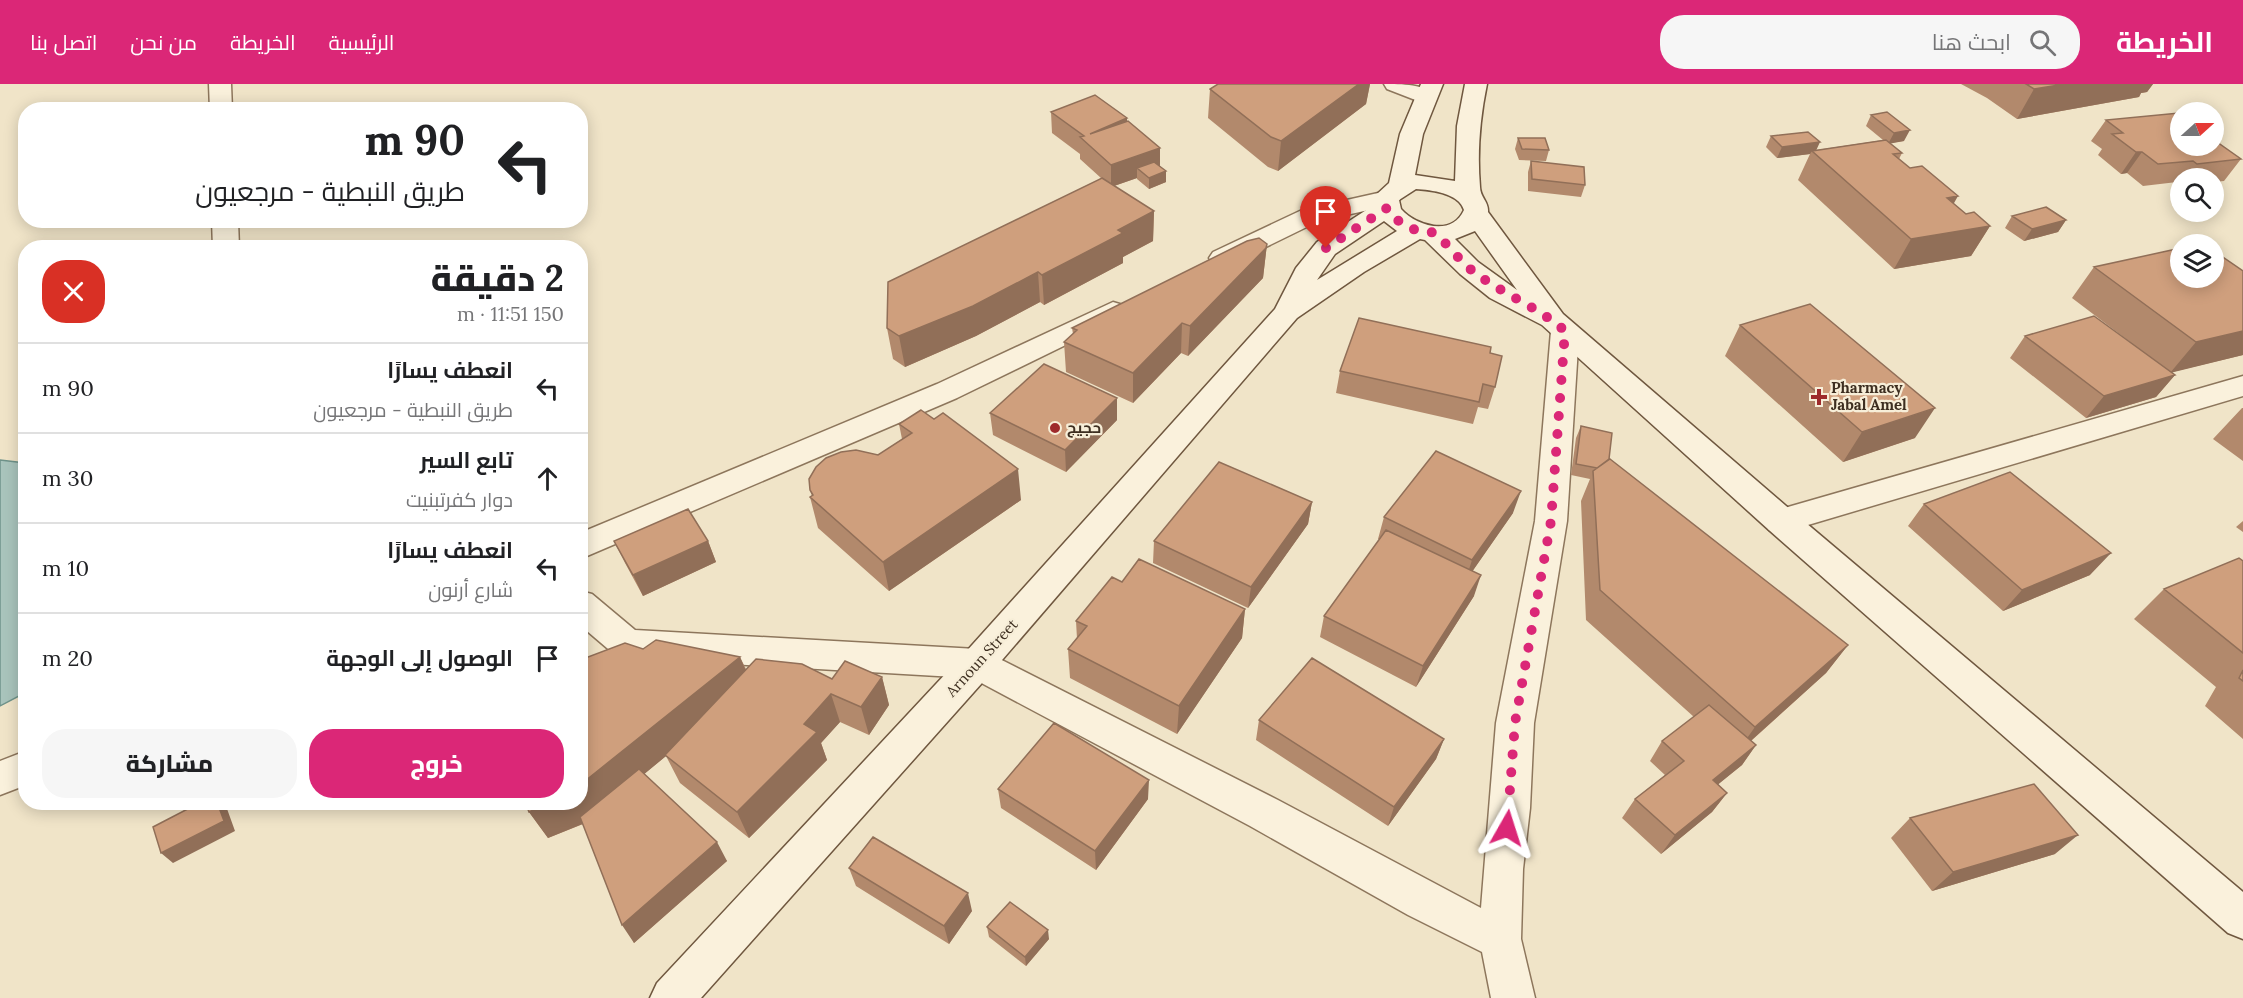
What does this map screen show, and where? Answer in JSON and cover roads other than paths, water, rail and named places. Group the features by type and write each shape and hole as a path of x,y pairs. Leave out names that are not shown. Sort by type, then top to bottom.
{"street":[{"path":"220,84 221,102"},
{"path":"1395,84 1429,90 1417,114 1392,198 1393,217 1403,224 1425,231 1462,229 1471,222 1472,205 1465,153 1467,121 1476,84"},
{"path":"1287,313 1310,268 1326,248 1414,182 1444,184 1472,205 1559,326 1551,521 1515,723 1510,808 1503,869 1500,939 1513,998"},
{"path":"1202,268 1311,215 1392,198"},
{"path":"1287,313 1355,266 1425,231"},
{"path":"1425,231 1500,292 1559,326 1781,521 2243,919"},
{"path":"588,544 947,391 1138,299"},
{"name":"Arnoun Street","path":"672,998 977,664 1287,313"},
{"path":"1781,521 2243,386"},
{"path":"588,611 627,644 977,664 1264,813 1423,901 1500,939"},
{"path":"0,778 18,771"}],"water":[{"path":"0,460 18,462 18,697 0,706"}],"place":[{"name":"Pharmacy Jabal Amel","path":"1819,397"},
{"name":"حجيج","path":"1055,428"}]}
